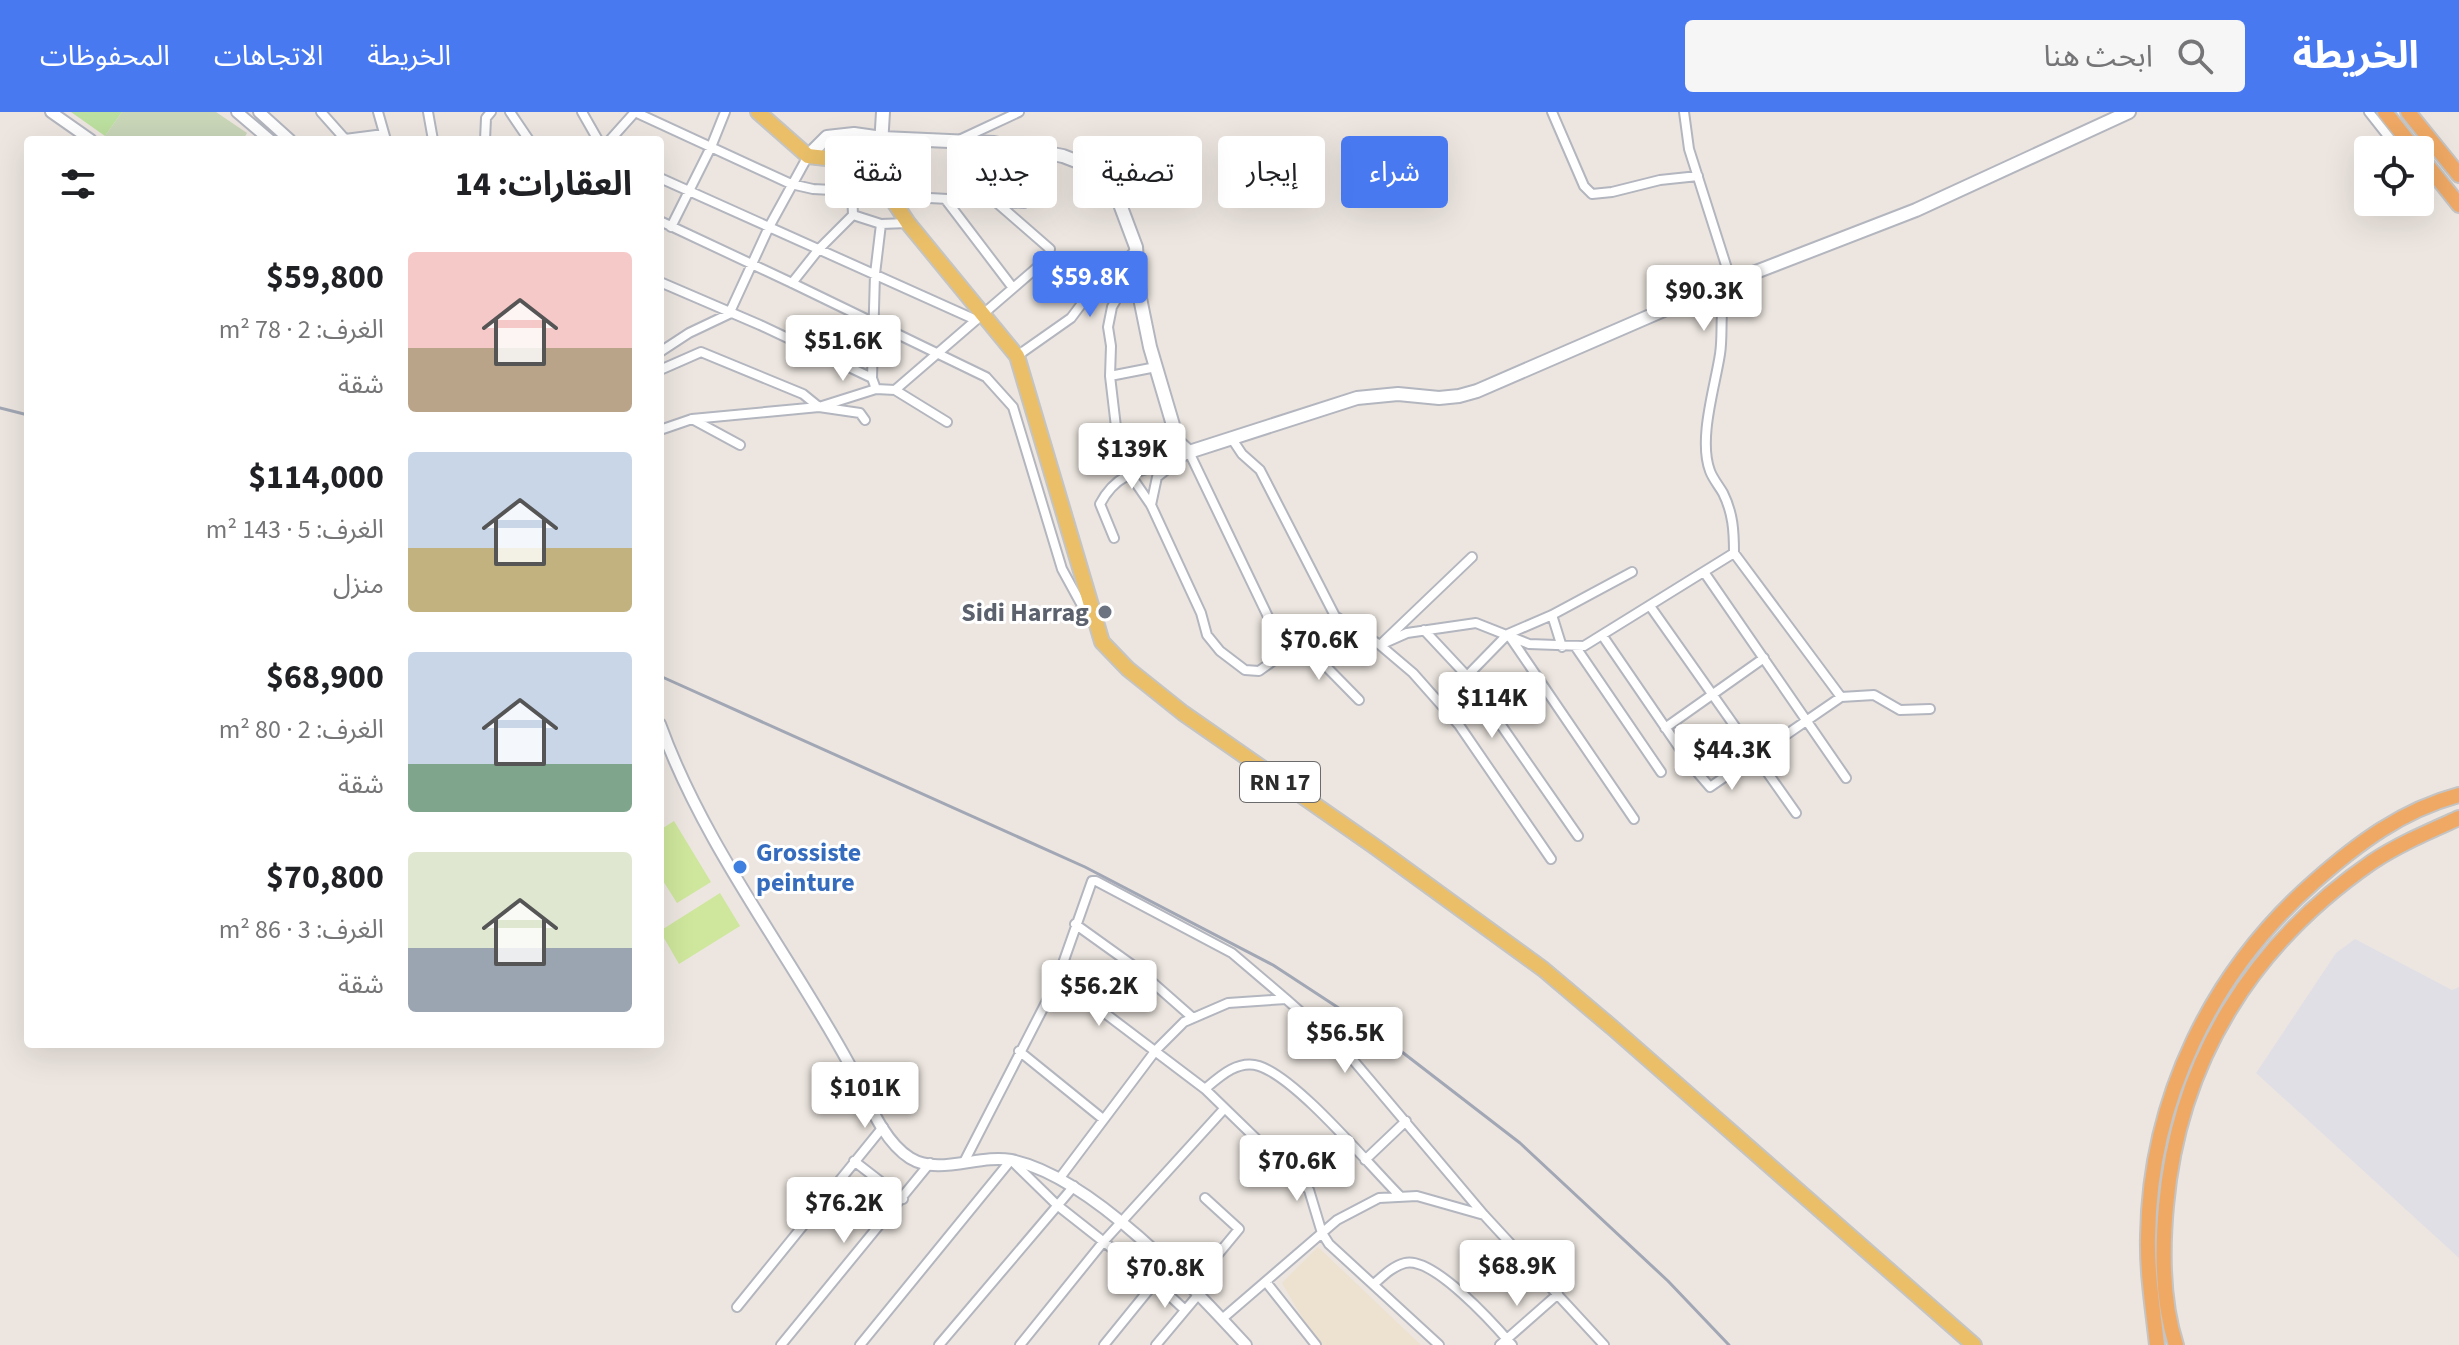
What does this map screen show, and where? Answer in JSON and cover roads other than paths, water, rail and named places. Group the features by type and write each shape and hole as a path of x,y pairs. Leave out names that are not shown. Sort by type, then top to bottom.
{"highway":[{"path":"2385,112 2404,136"},
{"path":"2408,112 2459,175"},
{"path":"2434,174 2456,201"},
{"path":"2157,1345 2148,1277 2148,1234 2156,1160 2175,1083 2212,1003 2258,938 2294,900 2345,855 2387,825 2436,801 2459,795"},
{"path":"2176,1345 2164,1266 2168,1188 2186,1106 2224,1018 2255,970 2285,934 2324,898 2375,860 2459,818"}],"main road":[{"path":"758,112 808,156 825,158"},
{"path":"882,136 883,112"},
{"path":"1057,155 1094,168 1118,199 1137,249 1140,298 1156,367 1178,442 1189,452 1357,398 1398,394 1439,398 1477,391 1731,281 1916,210 2129,112"},
{"path":"836,136 868,136"},
{"path":"808,156 825,139"},
{"name":"RN 17","path":"899,208 980,317 1017,356 1102,642 1128,669 1183,713 1543,969 1974,1345"}],"street":[{"path":"51,112 85,136"},
{"path":"237,112 265,136"},
{"path":"259,112 286,136"},
{"path":"321,112 333,136"},
{"path":"378,112 385,136"},
{"path":"428,112 432,136"},
{"path":"510,112 526,136"},
{"path":"582,112 596,136"},
{"path":"614,136 635,112 791,184 825,190"},
{"path":"671,227 725,112"},
{"path":"968,136 1019,112"},
{"path":"1552,112 1584,186 1592,194 1660,180 1698,176"},
{"path":"1684,112 1689,149 1731,281 1724,293 1719,319 1721,350 1710,407 1707,445 1710,471 1724,494 1734,523 1734,553 1841,697"},
{"path":"2369,112 2388,136"},
{"path":"485,136 486,114"},
{"path":"664,347 729,314 769,227 808,156"},
{"path":"664,180 980,317"},
{"path":"2434,181 2456,201"},
{"path":"931,199 946,200 1013,288"},
{"path":"792,283 819,249 853,215 853,208"},
{"path":"895,390 1048,258 1050,249 1003,208"},
{"path":"853,215 881,224 908,223"},
{"path":"664,223 986,377 1013,407 1062,569 1102,642"},
{"path":"876,389 872,378 875,274 881,224"},
{"path":"1017,356 1071,318 1086,298 1137,249"},
{"path":"1138,271 1128,279 1112,307 1108,327 1118,444 1129,473 1151,505 1201,613 1207,635 1220,651 1245,670 1259,671 1335,616"},
{"path":"664,284 872,378"},
{"path":"664,368 701,352 803,394 819,407 860,413 865,420"},
{"path":"1110,376 1156,367"},
{"path":"664,429 692,419 819,407 876,389 895,390 947,422"},
{"path":"692,419 740,445"},
{"path":"1232,439 1242,454 1260,470 1335,616 1380,645 1413,673 1459,725 1551,859"},
{"path":"1151,505 1157,477 1189,452 1285,652"},
{"path":"1114,538 1100,504 1109,488 1129,473 1176,462"},
{"path":"1380,645 1407,633 1476,623 1529,644 1584,646 1734,553"},
{"path":"1380,645 1472,557"},
{"path":"1467,676 1508,634 1552,615 1632,572"},
{"path":"1704,572 1846,778"},
{"path":"1650,606 1796,813"},
{"path":"1552,615 1562,647"},
{"path":"1424,630 1467,676 1578,836"},
{"path":"1508,634 1634,819"},
{"path":"1602,635 1691,765 1710,787 1841,697 1874,695 1900,710 1930,709"},
{"path":"1302,642 1359,700"},
{"path":"1575,646 1661,772"},
{"path":"1665,728 1764,658"},
{"path":"664,735 676,769 700,816 849,1063 892,1144 912,1160 944,1165 1011,1160 1074,1186 1169,1265 1246,1345"},
{"path":"964,1162 1056,983 1089,884 1096,881 1232,953 1348,1054 1484,1215 1604,1345"},
{"path":"1075,924 1135,967 1193,1018"},
{"path":"1056,983 1080,995 1205,1089 1309,1190 1322,1233 1329,1244 1439,1345"},
{"path":"1059,1179 1156,1050 1184,1022 1228,1003 1286,999"},
{"path":"1019,1051 1103,1119"},
{"path":"1205,1089 1235,1066 1257,1065 1287,1083 1399,1195"},
{"path":"1020,1345 1104,1241 1224,1109"},
{"path":"1365,1160 1406,1121"},
{"path":"737,1307 883,1127"},
{"path":"1011,1160 1057,1205 1156,1283 1185,1310"},
{"path":"860,1345 1011,1160"},
{"path":"854,1161 903,1199"},
{"path":"781,1345 930,1163"},
{"path":"939,1345 1074,1186"},
{"path":"1222,1319 1337,1220 1379,1198 1417,1196 1484,1215"},
{"path":"1156,1345 1185,1310 1194,1291 1239,1229 1205,1198"},
{"path":"1374,1284 1390,1270 1407,1262 1430,1267 1455,1287 1506,1343 1558,1294"},
{"path":"1104,1345 1169,1265"},
{"path":"1266,1282 1316,1345"}],"railway":[{"path":"0,408 24,414"},
{"path":"664,678 1085,867 1273,965 1380,1035 1520,1143 1668,1281 1729,1345"}],"place":[{"name":"Sidi Harrag","path":"1105,612"},
{"name":"Grossiste peinture","path":"740,867"}]}
